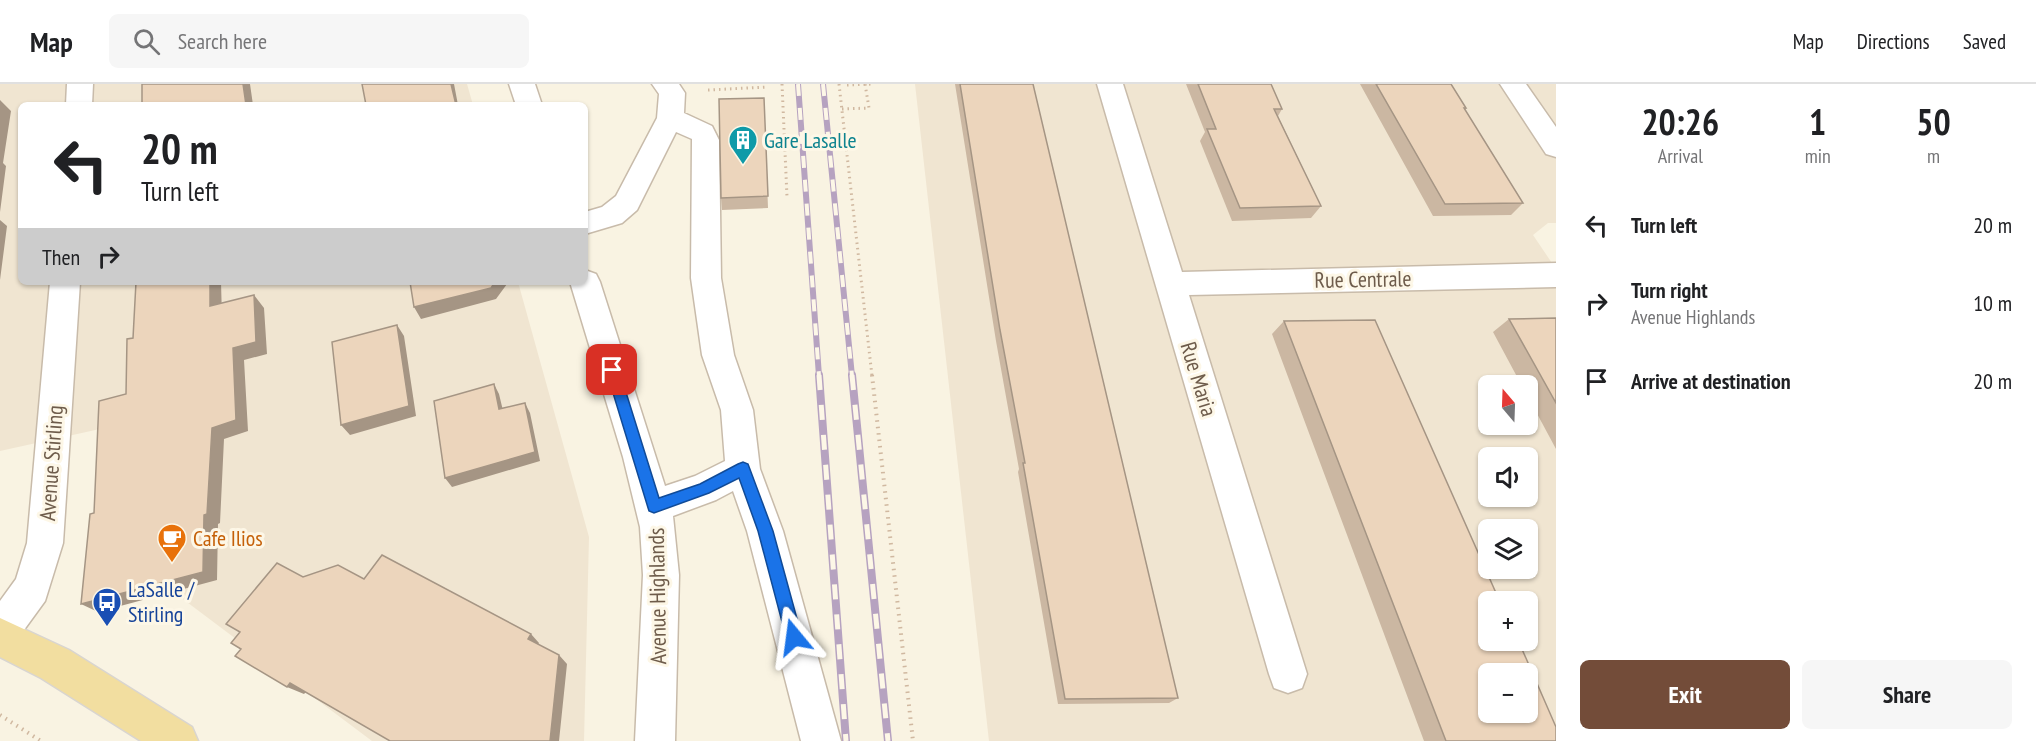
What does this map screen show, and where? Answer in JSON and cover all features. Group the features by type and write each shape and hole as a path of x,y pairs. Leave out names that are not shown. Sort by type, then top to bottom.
{"main road":[{"path":"0,637 55,664 178,741"}],"street":[{"path":"79,102 80,84"},
{"path":"522,84 528,102"},
{"path":"588,222 612,215 627,203 670,118 672,93 666,84"},
{"name":"Rue Maria","path":"1110,84 1288,674"},
{"path":"1513,84 1556,147"},
{"path":"670,118 703,133 706,140 706,278 718,355 737,410 737,428 743,469 765,531 821,741"},
{"name":"Rue Centrale","path":"1170,284 1556,275"},
{"name":"Avenue Stirling","path":"0,632 18,611 32,588 45,543 65,285"},
{"name":"Avenue Highlands","path":"586,285 654,506 658,527 661,575 655,741"},
{"path":"654,506 704,489 743,469"}],"path":[{"path":"744,84 744,87 768,87"},
{"path":"782,84 787,197"},
{"path":"839,84 913,741"},
{"path":"842,109 869,108 865,84"},
{"path":"847,85 873,84"},
{"path":"0,715 41,741"}],"shaded area":[{"path":"0,84 467,84 472,102 18,102 18,285 519,285 589,537 584,741 372,741 107,542 118,425 0,451"},
{"path":"915,84 1556,84 1556,223 1548,223 1533,235 1556,269 1556,741 989,741"}],"building":[{"path":"142,84 243,84 246,102 142,102"},
{"path":"362,84 451,84 455,102 365,102"},
{"path":"960,84 1033,84 1178,698 1065,699 1000,330"},
{"path":"1198,84 1271,84 1282,109 1274,109 1321,206 1240,208 1207,129 1216,129"},
{"path":"1376,84 1451,84 1523,203 1445,204"},
{"name":"Gare Lasalle","path":"764,98 768,196 721,198 719,99"},
{"path":"136,285 210,285 210,306 254,295 256,342 233,348 236,420 212,428 207,514 204,515 203,572 81,604 90,514 94,513 99,401 126,394 127,339 133,338"},
{"path":"410,285 493,285 491,288 414,307"},
{"path":"1556,318 1556,403 1509,319"},
{"path":"1375,320 1478,552 1478,579 1490,579 1495,591 1478,591 1478,651 1523,651 1528,663 1478,663 1478,723 1538,723 1538,686 1556,727 1556,741 1446,741 1284,321"},
{"path":"397,325 409,406 341,425 332,342"},
{"path":"494,384 499,409 525,403 535,452 445,478 434,401"},
{"path":"382,555 531,634 528,639 559,655 550,741 390,741 290,683 287,687 235,656 241,649 231,643 240,632 226,624 277,563 303,577 338,565 364,579"}],"railway":[{"path":"798,84 819,376"},
{"path":"823,84 852,376"},
{"path":"819,375 846,741"},
{"path":"852,375 888,741"}],"place":[{"name":"Gare Lasalle","path":"743,166"},
{"name":"Cafe Ilios","path":"172,564"},
{"name":"LaSalle / Stirling","path":"107,628"}],"route":[{"path":"612,370 654,506 704,489 743,469 765,531 794,637"}]}
